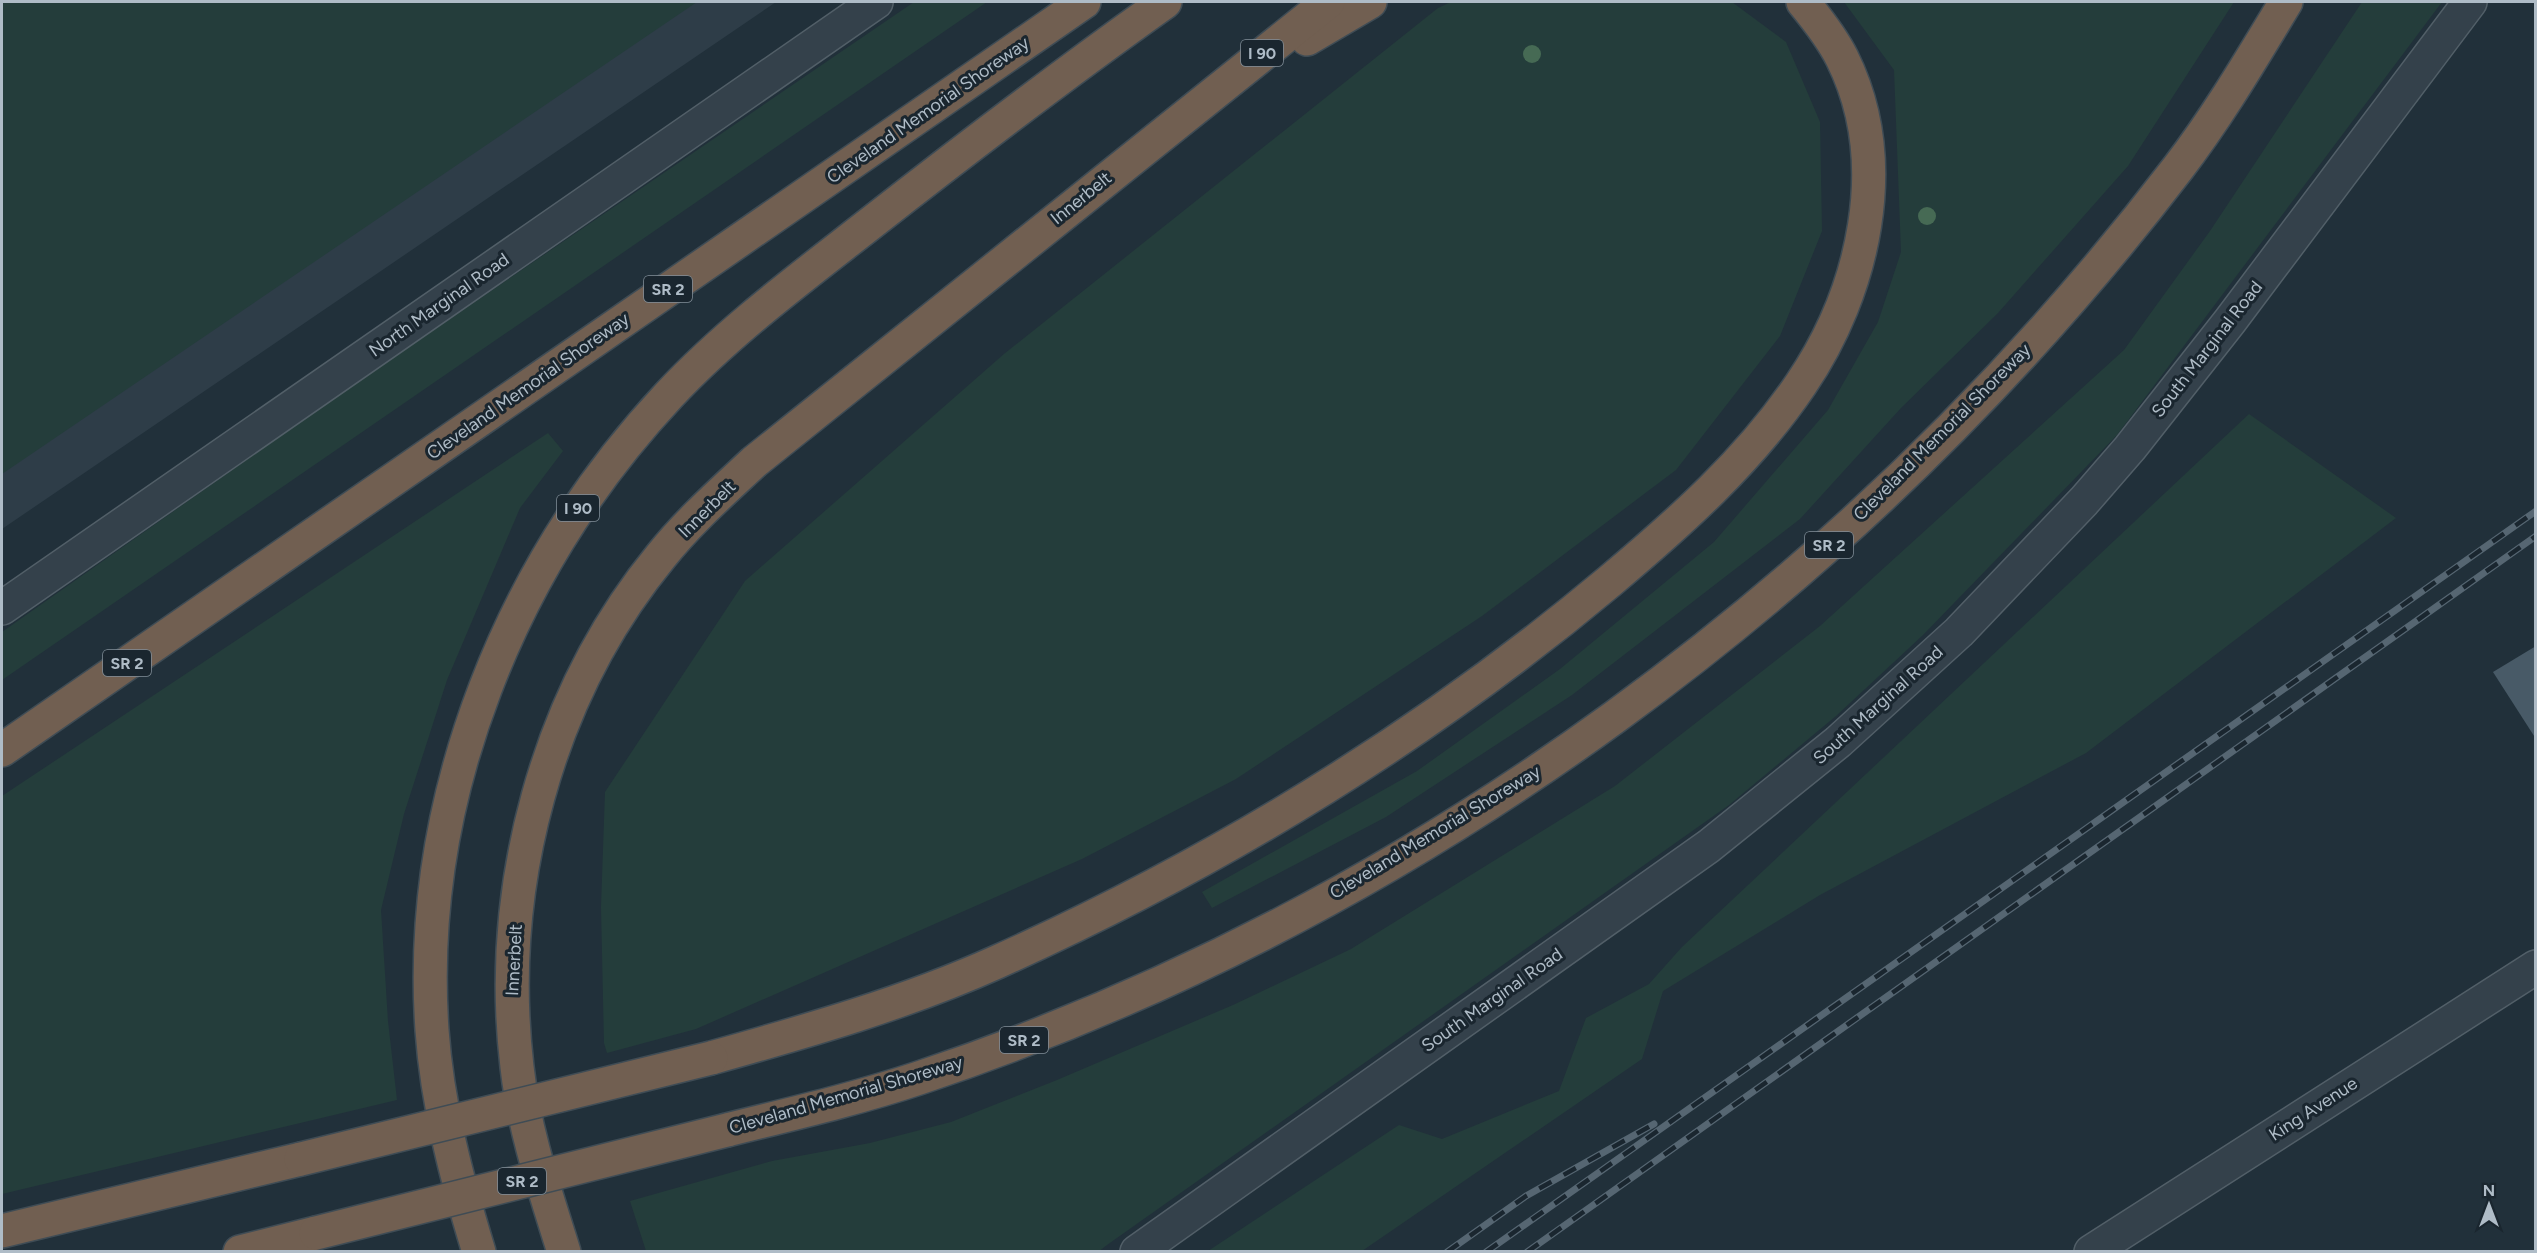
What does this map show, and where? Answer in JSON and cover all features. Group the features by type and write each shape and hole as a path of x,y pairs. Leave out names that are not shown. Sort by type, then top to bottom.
{"highway":[{"name":"Cleveland Memorial Shoreway","path":"2,750 1084,2"},
{"name":"I 90","path":"479,1251 455,1166 440,1089 432,1030 435,899 445,830 461,760 479,701 511,627 544,562 580,505 623,447 671,393 722,345 894,204 1165,2"},
{"name":"Innerbelt","path":"564,1251 530,1137 517,1068 512,1004 514,933 522,869 536,798 558,734 588,670 628,601 661,556 706,506 754,462 1197,104 1328,2"},
{"path":"1197,104 1370,2"},
{"path":"2,1231 711,1058 844,1018 990,965 1114,907 1239,839 1366,762 1476,687 1586,601 1695,507 1736,467 1804,381 1848,292 1862,240 1869,198 1870,166 1866,128 1857,95 1842,57 1803,2"},
{"name":"Cleveland Memorial Shoreway","path":"240,1251 727,1130 915,1079 1110,1005 1208,959 1388,864 1570,748 1744,618 1824,550 1910,469 2050,322 2181,165 2286,2"}],"street":[{"name":"North Marginal Road","path":"2,608 876,2"},
{"name":"South Marginal Road","path":"1137,1251 1709,846 1838,742 1959,632 2084,501 2137,439 2230,321 2470,2"},
{"name":"King Avenue","path":"2091,1251 2535,967"}],"shaded area":[{"path":"2,2 776,2 2,529"}],"green space":[{"path":"2,2 697,2 2,474"},
{"path":"914,2 987,2 2,680 2,632 343,392"},
{"path":"1451,2 1732,2 1786,42 1820,122 1822,231 1780,336 1676,470 1482,616 1236,779 1082,859 696,1029 607,1053 604,1043 601,907 605,792 745,581 1004,354 1438,8"},
{"path":"1844,2 2234,2 2128,166 1998,313 1901,408 1800,519 1572,695 1386,817 1212,908 1202,892 1417,771 1560,669 1714,542 1828,410 1878,322 1901,252 1894,70"},
{"path":"2362,2 2442,2 2117,435 1923,635 1836,716 1729,805 1098,1252 646,1251 630,1201 772,1161 870,1143 951,1122 1057,1080 1233,1005 1351,949 1615,786 1820,626 2124,350 2210,231"},
{"path":"2249,414 2396,518 2086,753 1820,895 1663,991 1642,1059 1362,1251 1208,1251 1399,1125 1442,1139 1559,1091 1586,1018 1649,984 1682,947"},
{"path":"548,433 563,451 520,508 447,680 404,814 381,910 388,1021 397,1100 2,1194 2,796"}],"building":[{"path":"2536,646 2536,739 2493,672"}],"railway":[{"path":"1486,1252 2536,511"},
{"path":"1527,1252 2536,536"},
{"path":"1447,1252 1526,1196 1654,1124"}]}
